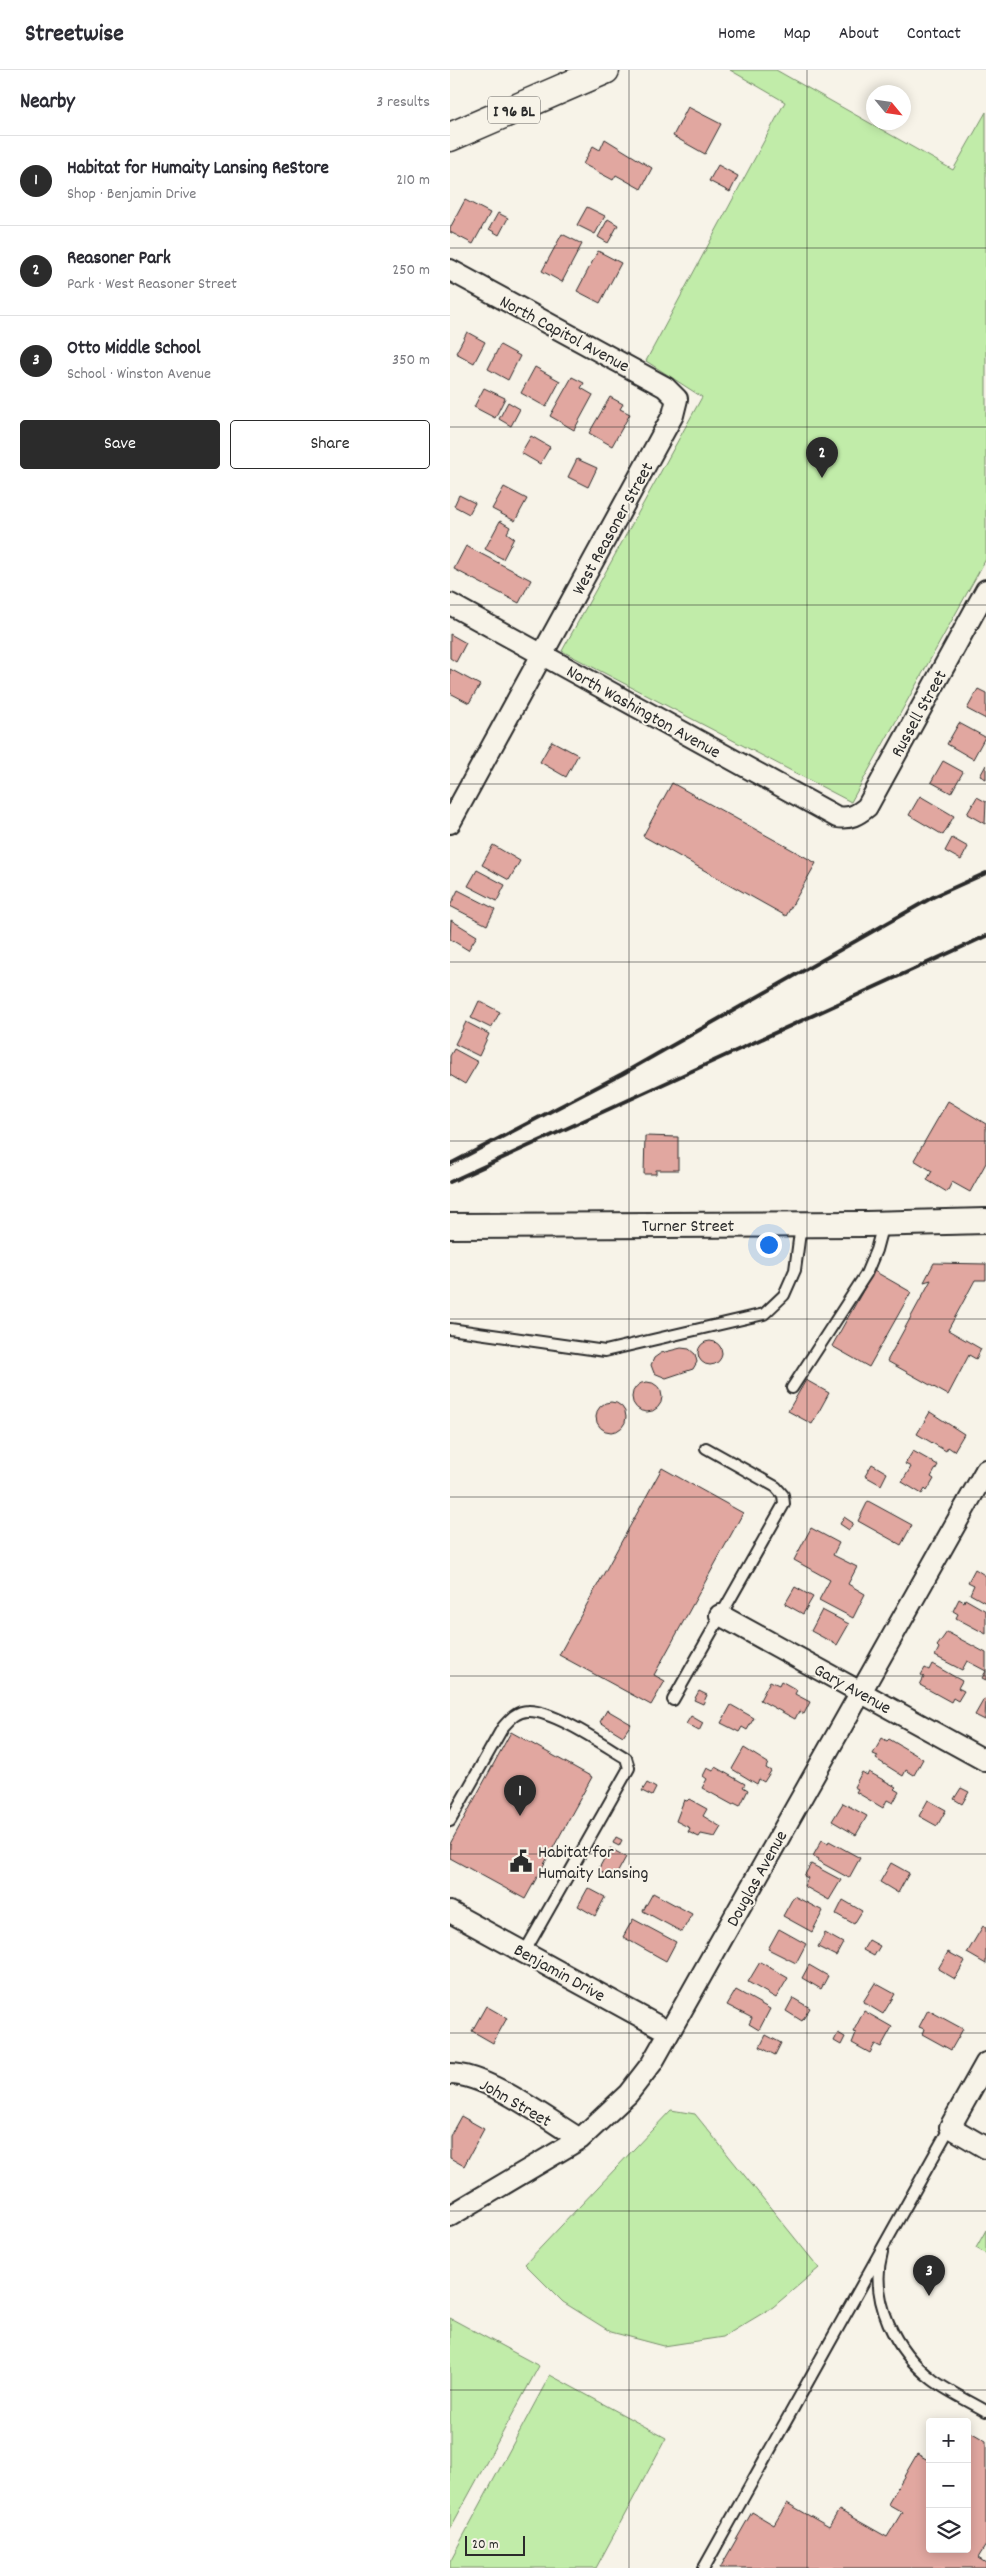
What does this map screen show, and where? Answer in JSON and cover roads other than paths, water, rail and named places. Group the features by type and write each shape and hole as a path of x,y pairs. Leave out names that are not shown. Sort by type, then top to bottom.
{"main road":[{"name":"I 96 BL","path":"450,138 578,76 605,70"}],"street":[{"name":"North Capitol Avenue","path":"450,270 665,386 677,399"},
{"name":"West Reasoner Street","path":"450,823 673,416 677,399"},
{"name":"Russell Street","path":"837,818 848,818 857,815 867,807 986,590"},
{"name":"North Washington Avenue","path":"450,604 837,818"},
{"name":"Turner Street","path":"450,1226 801,1225 986,1221"},
{"name":"Douglas Avenue","path":"450,2216 580,2139 628,2094 652,2063 986,1470"},
{"name":"Gary Avenue","path":"720,1615 986,1761"},
{"name":"Benjamin Drive","path":"450,1912 669,2032"},
{"path":"986,2063 950,2127 986,2148"},
{"name":"John Street","path":"450,2074 461,2074 481,2080 580,2139"}],"lane":[{"path":"792,1388 866,1274 876,1250 883,1224"},
{"path":"450,1329 605,1351 764,1314 784,1295 795,1270 801,1225"},
{"path":"673,1700 784,1504 783,1494 776,1487 706,1448"},
{"path":"450,1821 503,1727 514,1715 528,1711 550,1716 596,1739 626,1758 628,1768 524,1952"},
{"path":"704,2568 950,2127"},
{"path":"885,2242 880,2259 879,2290 884,2310 897,2342 910,2358 935,2381 986,2411"}],"railway":[{"path":"450,1164 622,1074 933,897 986,873"},
{"path":"450,1182 986,936"}],"place":[{"name":"Reasoner Park","path":"822,478"},
{"name":"Habitat for Humaity Lansing ReStore","path":"520,1816"},
{"name":"Habitat for Humaity Lansing","path":"521,1861"},
{"name":"Otto Middle School","path":"929,2296"}]}
